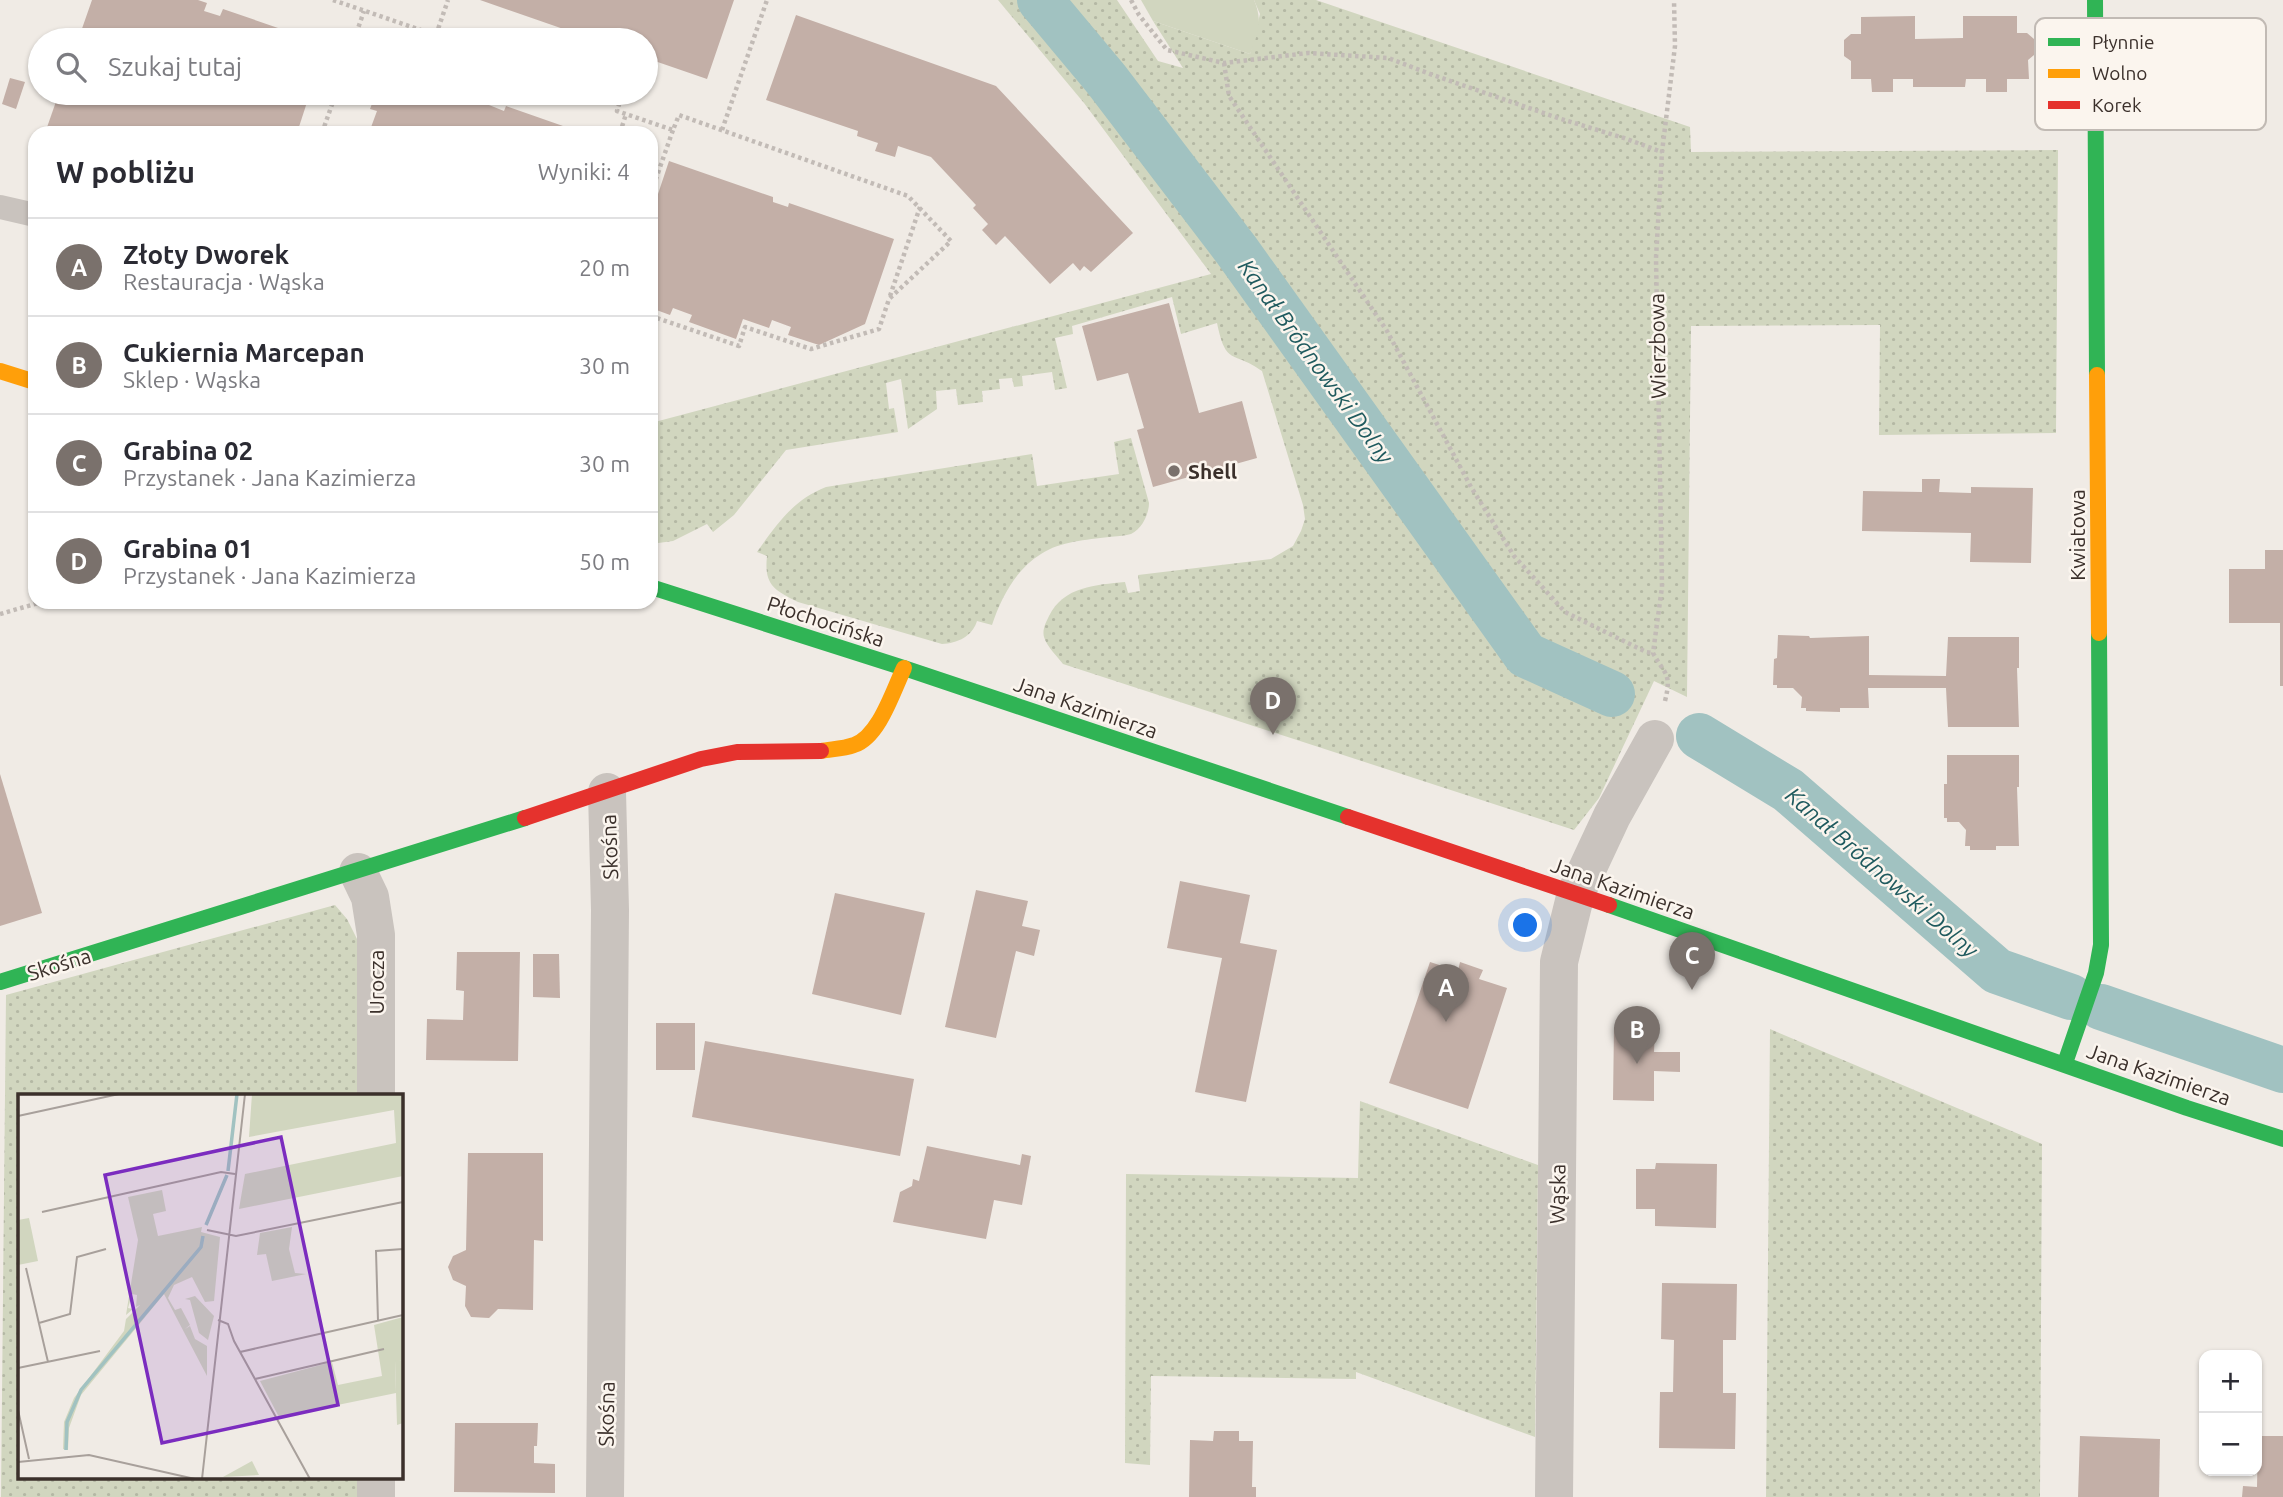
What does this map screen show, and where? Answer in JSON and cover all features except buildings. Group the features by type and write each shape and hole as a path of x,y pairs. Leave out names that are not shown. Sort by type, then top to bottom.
{"street":[{"name":"Kwiatowa","path":"2095,0 2095,18"},
{"name":"Kwiatowa","path":"2065,1063 2095,973 2101,945 2096,130"},
{"path":"0,371 28,380"},
{"name":"Płochocińska","path":"658,589 987,696"},
{"path":"607,792 713,756 737,752 813,752 855,745 869,736 879,721 904,668"},
{"name":"Jana Kazimierza","path":"987,696 1576,893 2187,1108 2283,1139"},
{"path":"1576,893 1612,816 1655,739"},
{"name":"Skośna","path":"0,982 607,792 610,924 605,1497"},
{"name":"Urocza","path":"358,872 370,897 376,935 376,1094"},
{"name":"Wąska","path":"1554,1497 1559,962 1576,893"}],"lane":[{"path":"0,207 28,213"}],"path":[{"path":"333,0 415,28"},
{"path":"438,28 448,0"},
{"path":"722,130 767,0"},
{"path":"1131,0 1139,15 1167,50 1224,63 1308,53 1388,58 1662,152"},
{"name":"Wierzbowa","path":"1653,653 1662,587 1656,258 1662,152 1675,46 1674,0"},
{"path":"358,28 364,11"},
{"path":"1224,63 1229,96 1387,331 1471,487 1514,556 1564,612 1653,653 1667,674 1668,687"},
{"path":"324,126 332,105"},
{"path":"619,105 617,111 673,130"},
{"path":"622,126 626,114"},
{"path":"658,173 679,115 908,196 951,241 888,299"},
{"path":"658,318 739,346 745,327 811,349 879,329 920,207"},
{"path":"0,614 28,606"}],"green space":[{"path":"998,0 1117,0 1158,61 1183,68 1153,21 1250,54 1260,14 1254,0 1316,0 1690,127 1691,152 2058,150 2056,433 1879,435 1880,325 1691,326 1687,697 1654,681 1599,798 1574,830 1063,664 1050,648 1045,641 1046,623 1055,606 1072,593 1092,586 1125,582 1128,593 1140,591 1138,575 1271,559 1293,546 1301,531 1305,519 1303,505 1262,371 1228,352 1220,337 1217,323 1181,334 1172,297 1072,326 1073,334 1055,338 1067,388 1055,390 1052,372 1022,376 1023,386 1014,387 1012,378 999,379 1000,389 982,391 983,402 958,405 956,389 936,391 937,409 908,429 901,379 886,383 889,409 894,408 898,432 786,450 734,515 713,532 707,524 673,541 658,543 658,421 1211,274 1084,103"},
{"path":"1141,0 1254,0 1258,27 1250,54 1153,21"},
{"path":"1131,438 1149,503 1142,525 1128,535 1083,540 1041,554 1024,568 1010,585 992,625 977,621 968,635 953,642 942,644 798,602 776,590 767,573 767,556 757,552 795,506 826,487 1032,454 1037,486 1119,474 1114,442"},
{"path":"335,905 347,919 358,941 358,1094 18,1094 18,1480 358,1480 358,1497 1,1497 6,995"},
{"path":"1770,1029 2042,1144 2040,1497 1766,1497"},
{"path":"1360,1101 1538,1165 1535,1437 1356,1372 1356,1379 1151,1376 1150,1465 1125,1463 1126,1174 1358,1178"}],"waterway":[{"name":"Kanał Bródnowski Dolny","path":"1040,0 1106,79 1237,251 1526,655 1612,694"},
{"name":"Kanał Bródnowski Dolny","path":"1699,736 1788,790 1997,971 2071,997"},
{"name":"Kanał Bródnowski Dolny","path":"2101,1007 2283,1070"}],"traffic: fast":[{"path":"2095,0 2095,18"},
{"path":"2096,130 2097,375"},
{"path":"658,589 904,668 1348,817"},
{"path":"2065,1063 2096,973 2101,945 2099,633"},
{"path":"0,982 525,818"},
{"path":"1609,905 2187,1108 2283,1139"}],"traffic: slow":[{"path":"0,371 28,380"},
{"path":"2097,375 2099,633"},
{"path":"821,751 854,745 871,733 904,668"}],"traffic: jam":[{"path":"525,818 701,759 737,752 821,751"},
{"path":"1348,817 1609,905"}],"place":[{"name":"Shell","path":"1174,471"},
{"name":"Grabina 01","path":"1273,735"},
{"name":"Grabina 02","path":"1692,990"},
{"name":"Złoty Dworek","path":"1446,1022"},
{"name":"Cukiernia Marcepan","path":"1637,1064"}]}
